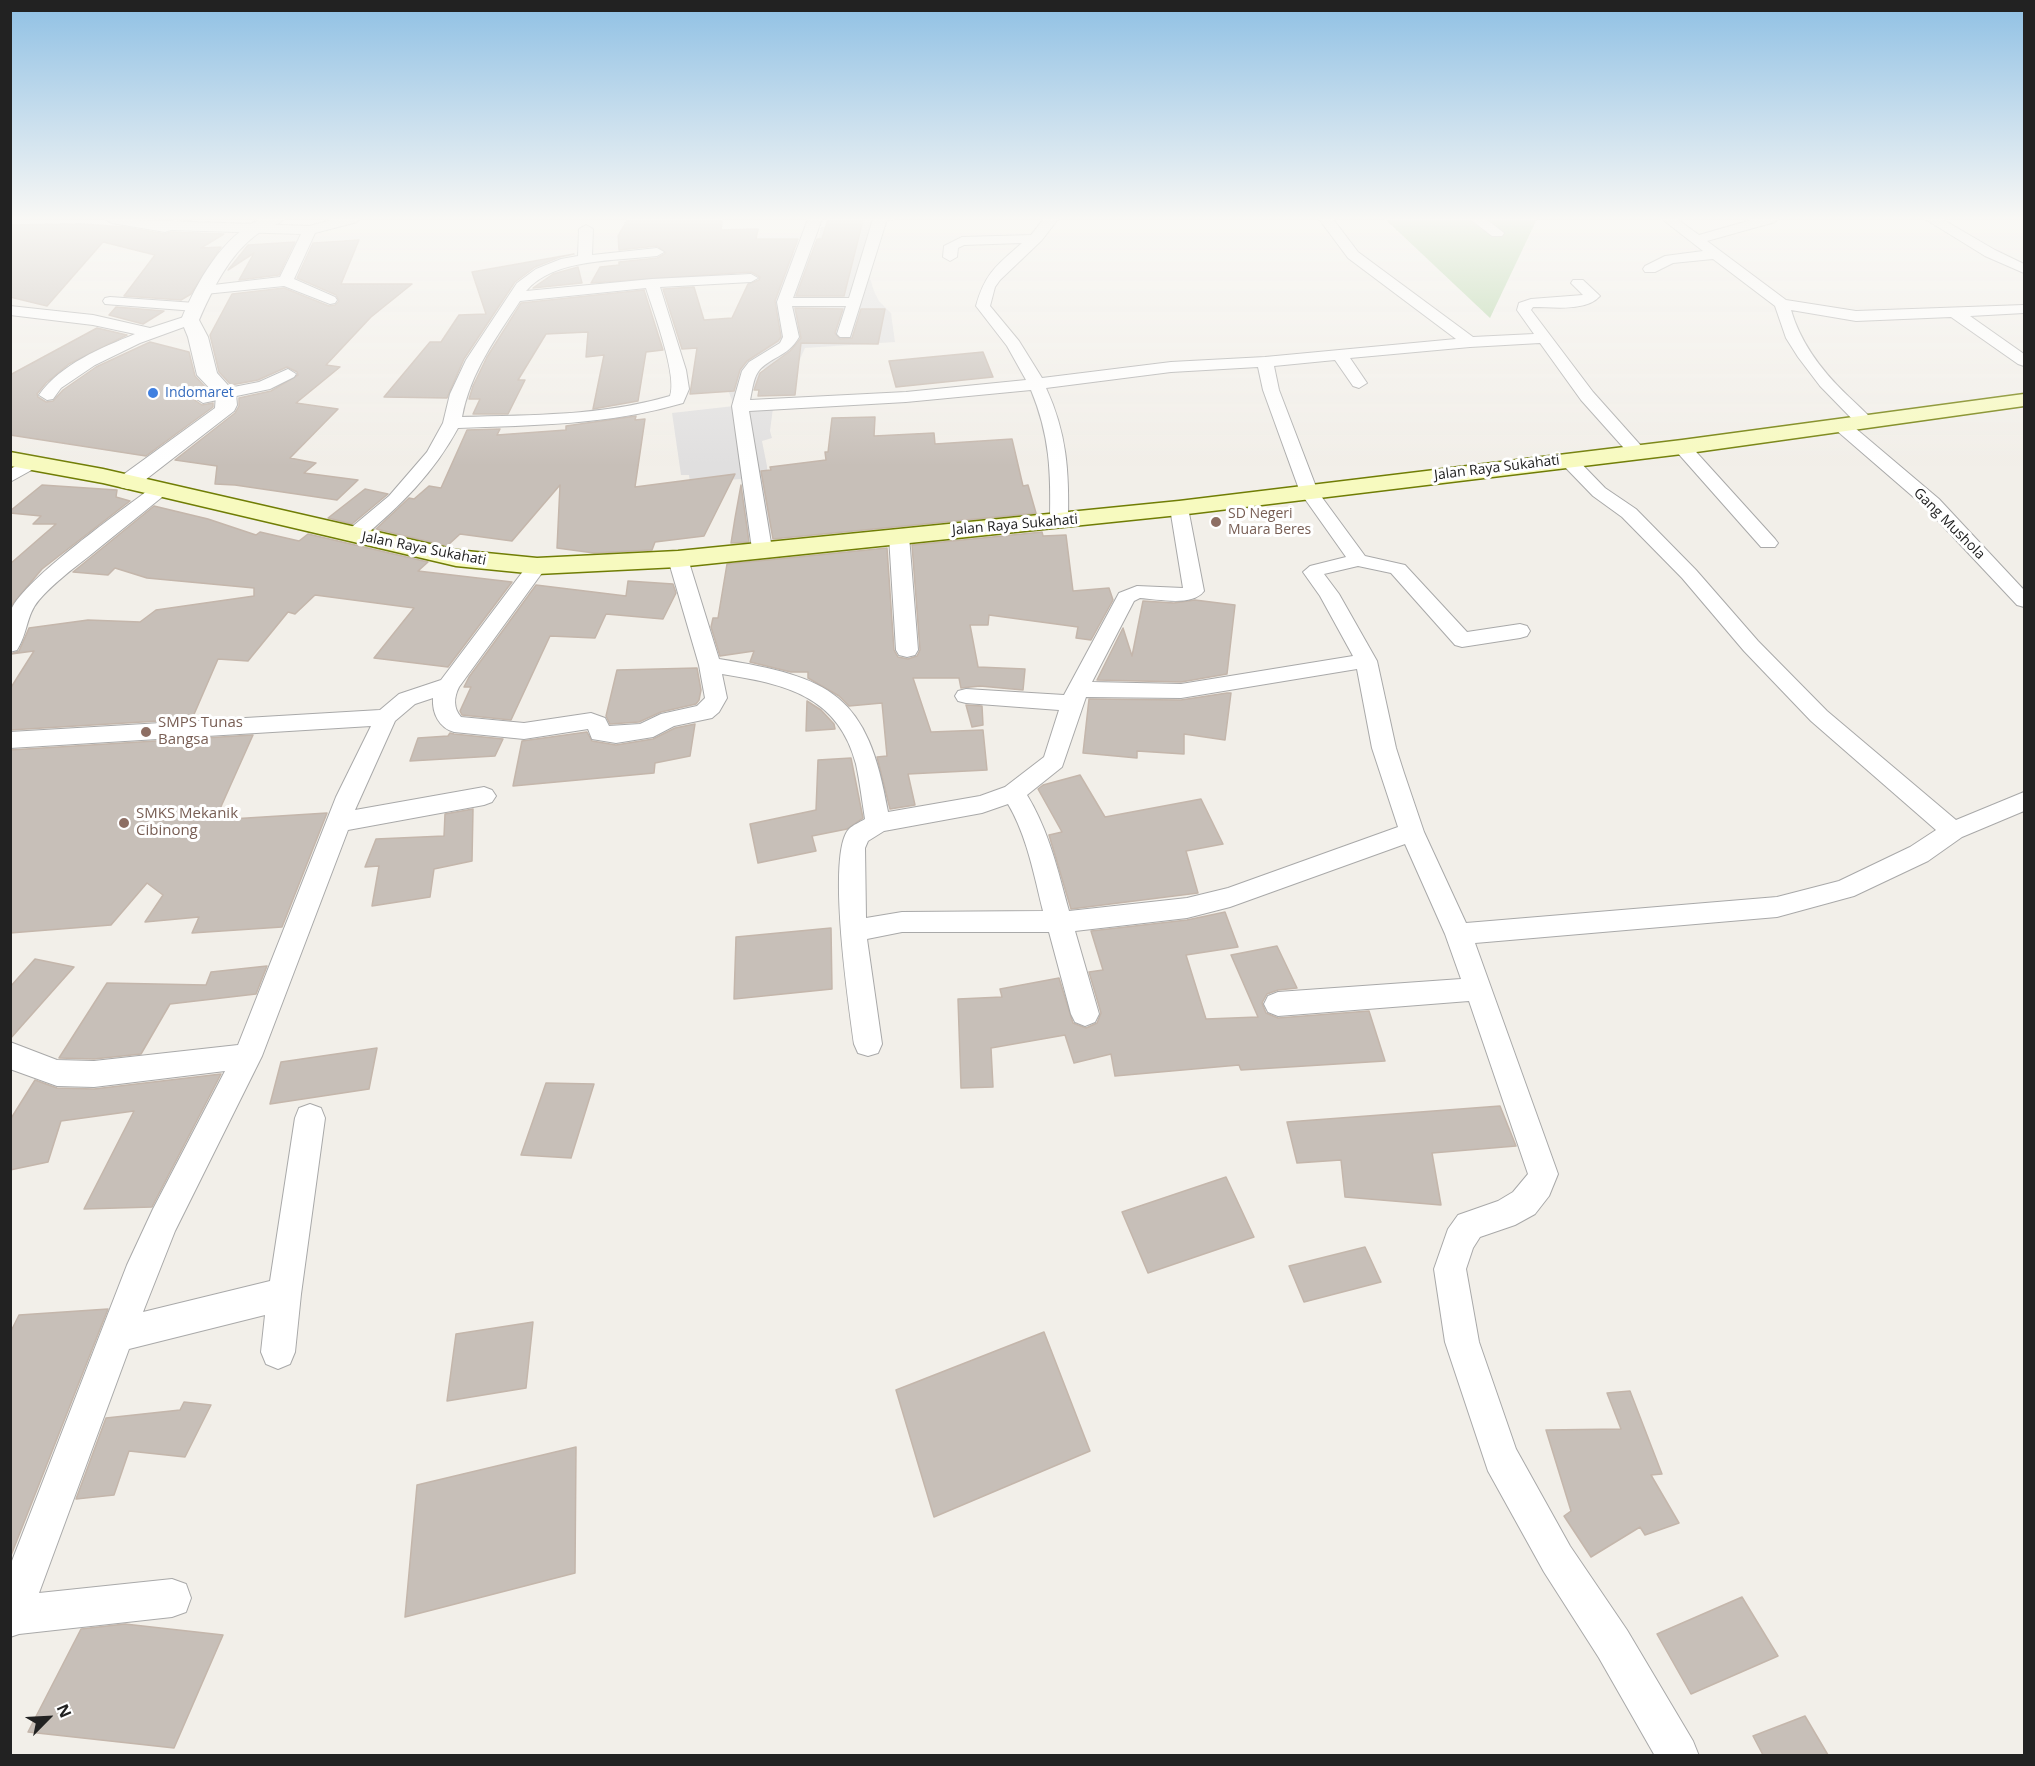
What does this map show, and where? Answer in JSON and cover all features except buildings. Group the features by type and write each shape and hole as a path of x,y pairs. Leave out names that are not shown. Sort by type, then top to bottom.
{"main road":[{"name":"Jalan Raya Sukahati","path":"21,461 104,476 456,558 537,566 678,559 1179,508 1682,447 2025,399"}],"street":[{"path":"112,301 172,316"},
{"path":"172,316 182,301"},
{"path":"128,482 224,411 227,405 226,394 207,375 198,337 197,306 200,301"},
{"path":"47,395 50,387 65,375 150,333 172,316 213,301"},
{"path":"354,535 414,482 435,454 452,423 458,394 474,360 511,301"},
{"path":"452,423 609,416 639,411 677,399 681,389 678,370 658,301"},
{"path":"984,301 983,306 991,319 1004,331 1037,384 1053,425 1059,462 1059,521"},
{"path":"1415,301 1470,342"},
{"path":"1573,301 1531,303 1524,306 1524,310 1587,396 1637,452"},
{"path":"1779,301 1782,304 1856,316 2025,309"},
{"path":"762,549 740,406 748,374 755,365 786,346 791,337 784,302 853,302 845,334"},
{"name":"Gang Mushola","path":"1782,304 1791,336 1854,424 2025,601"},
{"path":"10,310 93,320 150,333"},
{"path":"1953,311 2025,361"},
{"path":"172,316 184,341 194,379 203,398"},
{"path":"740,406 906,397 1037,384 1171,367 1265,362 1470,342 1545,338"},
{"path":"1339,355 1359,382"},
{"path":"1265,362 1271,390 1309,492 1358,560"},
{"path":"104,476 191,416 203,398 264,386 288,374"},
{"path":"1682,447 1768,543"},
{"path":"1568,460 1599,492 1629,513 1689,574 1751,646 1819,716 1953,831"},
{"path":"10,477 21,461"},
{"path":"10,645 16,629 14,618 32,595 63,567 161,489"},
{"path":"867,1044 853,931 853,848 858,835 878,824 982,804 1013,793 1054,761 1075,696 1128,595 1137,592 1188,594 1195,590 1179,508"},
{"path":"899,536 907,650"},
{"path":"537,566 443,695 449,719 454,724 524,731 591,721 597,723 600,733 616,735 645,731 669,719 704,713 716,698 710,665 678,559"},
{"path":"1520,631 1462,640 1398,569 1358,560 1314,572 1329,594 1366,661 1384,748 1412,832 1458,934 1543,1174 1539,1189 1521,1206 1468,1226 1462,1233 1449,1269 1462,1342 1501,1458 1557,1559 1613,1644 1678,1755"},
{"path":"966,696 1075,696 1181,691 1366,661"},
{"path":"710,665 798,682 825,696 852,728 865,758 878,824"},
{"path":"172,1598 11,1616 116,1335 164,1220 248,1056 348,797 386,717 407,699 449,686"},
{"path":"10,740 386,717"},
{"path":"1013,793 1027,816 1034,834 1061,922 1085,1014"},
{"path":"340,822 484,796"},
{"path":"1458,934 1777,907 1845,890 1919,854 1953,831 2025,801"},
{"path":"853,931 902,922 1061,922 1187,908 1230,897 1412,832"},
{"path":"1278,1004 1479,989"},
{"path":"10,1054 22,1061 57,1073 94,1074 248,1056"},
{"path":"278,1352 284,1294 310,1118"},
{"path":"116,1335 284,1294"}],"shaded area":[{"path":"764,301 879,301 891,313 895,342 805,348 797,366 759,369 759,385 749,390 752,401 773,408 770,431 772,438 762,441 767,466 771,536 745,538 743,479 690,482 689,475 681,475 672,413 734,406 727,387"}],"green space":[{"path":"1472,301 1498,301 1490,318"}],"place":[{"name":"Indomaret","path":"153,393"},
{"name":"SD Negeri Muara Beres","path":"1216,522"},
{"name":"SMPS Tunas Bangsa","path":"146,732"},
{"name":"SMKS Mekanik Cibinong","path":"124,823"}]}
